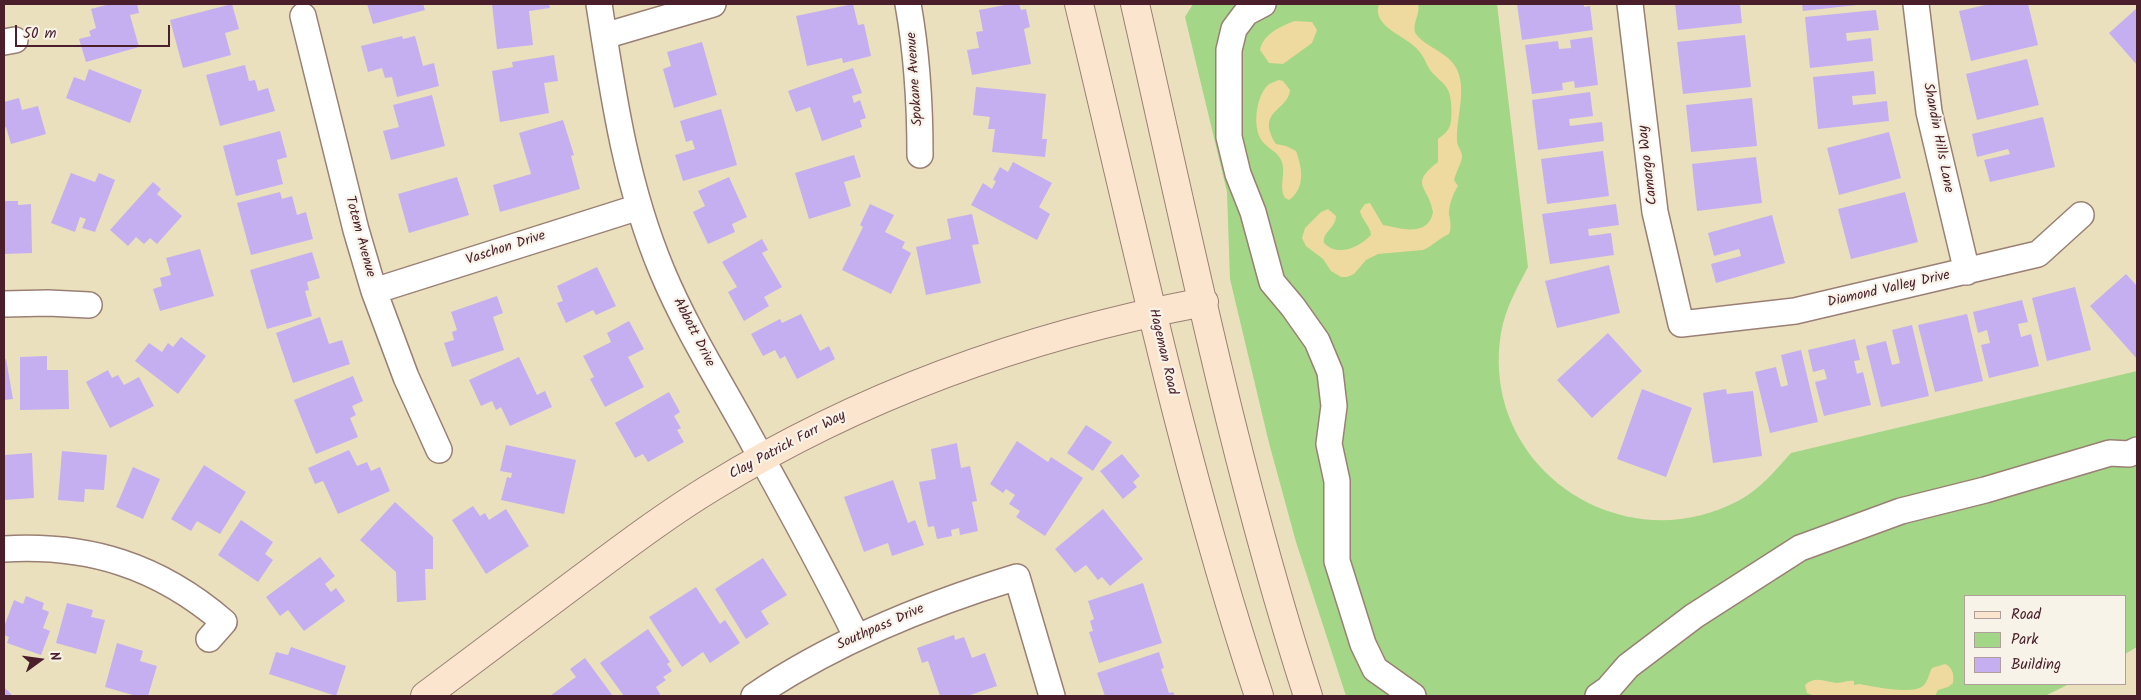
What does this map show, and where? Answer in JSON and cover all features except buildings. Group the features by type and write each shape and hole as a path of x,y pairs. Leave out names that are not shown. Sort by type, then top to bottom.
{"main road":[{"name":"Hageman Road","path":"1080,4 1189,463 1232,615 1259,696"},
{"path":"1134,4 1204,302 1234,440 1281,612 1308,696"},
{"name":"Clay Patrick Farr Way","path":"425,696 653,526 761,458 822,425 876,400 967,364 1032,342 1153,312 1204,302"}],"street":[{"name":"Abbott Drive","path":"599,4 616,115 639,207 662,270 691,332 822,567 857,638"},
{"path":"604,36 713,4"},
{"name":"Spokane Avenue","path":"908,4 915,44 920,97 920,155"},
{"path":"1263,4 1246,13 1234,29 1229,50 1229,137 1238,174 1253,212 1272,282 1293,307 1317,341 1330,372 1334,406 1329,444 1337,481 1337,560 1363,644 1375,669 1412,696"},
{"name":"Camargo Way","path":"1630,4 1655,212 1681,324"},
{"name":"Shandin Hills Lane","path":"1916,4 1929,112 1966,272"},
{"name":"Totem Avenue","path":"303,16 356,230 374,291 406,377 439,450"},
{"name":"Vaschon Drive","path":"374,291 639,207"},
{"name":"Diamond Valley Drive","path":"1681,324 1795,311 2038,254 2081,215"},
{"path":"4,304 48,302 89,306"},
{"path":"1598,696 1608,689 1628,666 1694,616 1800,548 1902,511 1985,490 2110,453 2129,454 2137,450"},
{"path":"4,549 36,547 70,550 104,556 142,569 181,589 224,622 209,639"},
{"name":"Southpass Drive","path":"754,696 822,655 919,610 1017,578 1052,696"}],"green space":[{"path":"1193,4 1497,4 1528,267 1512,299 1503,324 1501,333 1500,381 1512,424 1535,461 1567,490 1605,510 1648,520 1693,517 1746,497 1766,480 1791,453 2137,371 2137,647 2126,653 2126,595 1964,595 1964,685 2067,685 2045,696 1346,696 1296,542 1269,443 1230,279 1227,192 1185,17"}],"sand":[{"path":"1379,4 1418,4 1419,8 1415,26 1416,34 1448,58 1457,70 1460,80 1461,100 1457,140 1462,158 1454,180 1458,186 1450,207 1451,226 1449,234 1423,250 1378,254 1366,260 1354,274 1341,277 1331,271 1323,259 1306,246 1302,238 1305,228 1321,212 1328,209 1336,216 1334,224 1325,236 1324,243 1335,249 1342,250 1354,247 1371,235 1360,211 1365,204 1370,203 1383,225 1412,229 1425,225 1430,220 1433,212 1422,181 1429,170 1438,162 1438,139 1448,129 1451,121 1452,109 1446,87 1430,70 1418,50 1391,30 1380,19 1378,12"},
{"path":"1294,21 1312,22 1317,30 1312,43 1283,64 1269,63 1260,50 1262,44 1268,35"},
{"path":"1279,80 1283,81 1290,90 1284,103 1274,112 1271,118 1269,125 1270,133 1276,144 1296,151 1301,170 1298,190 1289,200 1285,198 1282,189 1283,165 1281,160 1262,141 1256,120 1258,104 1264,90 1268,85"},
{"path":"1945,664 1950,667 1953,683 1948,687 1938,690 1935,696 1815,696 1807,693 1805,685 1813,680 1837,683 1854,681 1854,685 1911,690 1924,685 1932,668"}]}
